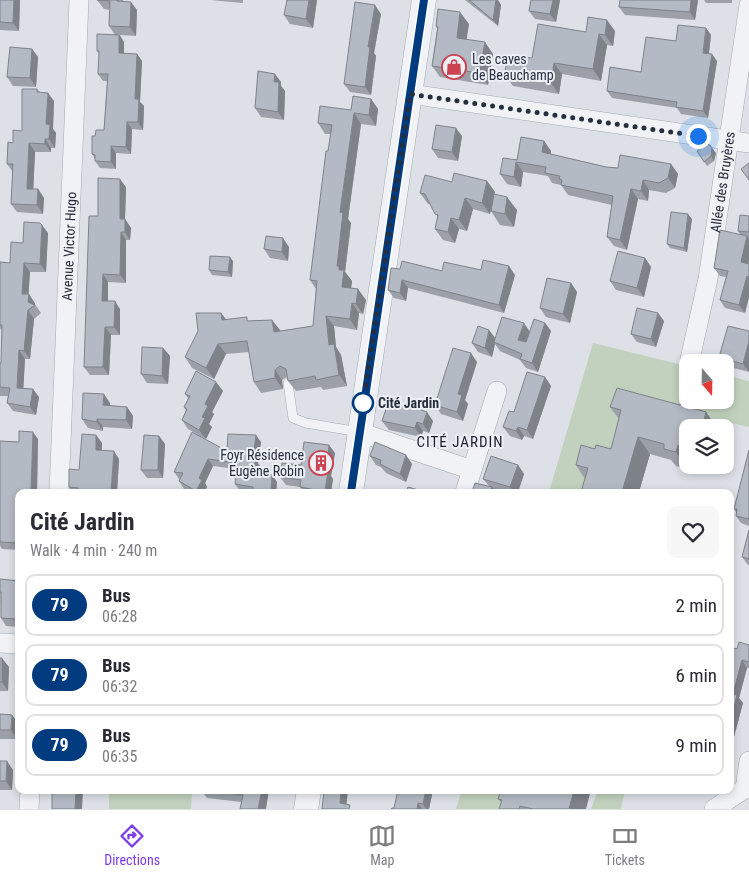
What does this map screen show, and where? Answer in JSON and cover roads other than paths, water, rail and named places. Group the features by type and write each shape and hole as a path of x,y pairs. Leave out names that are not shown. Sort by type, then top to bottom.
{"street":[{"name":"Avenue Victor Hugo","path":"59,489 79,0"},
{"path":"351,489 424,0"},
{"name":"Allée des Bruyères","path":"691,354 708,279 749,4"},
{"path":"410,94 749,143"},
{"path":"466,489 497,391"},
{"path":"359,432 472,470"},
{"path":"0,643 15,644"},
{"path":"714,809 747,787 749,761"},
{"path":"29,809 30,794"},
{"path":"306,809 308,794"}],"lane":[{"path":"288,383 293,418 306,423 359,432"}],"place":[{"name":"Les caves de Beauchamp","path":"454,67"},
{"name":"Cité Jardin","path":"363,403"},
{"name":"Foyr Résidence Eugène Robin","path":"321,463"}],"district":[{"name":"CITÉ JARDIN","path":"460,442"}]}
